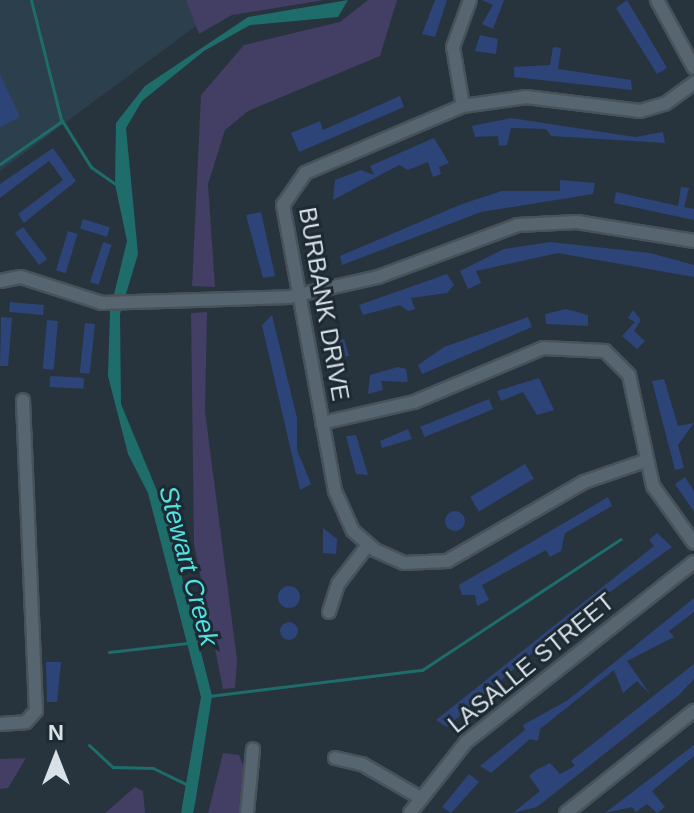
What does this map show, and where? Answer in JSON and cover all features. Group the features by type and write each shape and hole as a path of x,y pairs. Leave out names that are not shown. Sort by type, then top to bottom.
{"street":[{"path":"463,106 453,47 470,0"},
{"path":"657,0 694,68"},
{"name":"BURBANK DRIVE","path":"645,461 584,482 447,561 404,563 368,545 339,506 283,215 293,182 463,106 526,97 640,111 665,104 694,83"},
{"path":"0,281 21,277 102,303 297,295 378,277 530,224 577,222 694,241"},
{"path":"322,423 414,402 543,348 583,345 605,351 627,370 645,461 659,498 694,543"},
{"path":"0,724 33,718 23,400"},
{"path":"329,612 338,584 368,545"},
{"name":"LASALLE STREET","path":"410,813 419,797 466,742 694,562"},
{"path":"566,813 694,711"},
{"path":"247,813 253,749"},
{"path":"335,758 362,764 419,797"}],"shaded area":[{"path":"0,0 231,0 0,171"},
{"path":"186,0 324,0 232,15 199,34"},
{"path":"348,0 338,17 250,25 204,51 142,101 126,128 138,254 120,314 121,404 165,510 212,696 193,813 181,813 201,697 148,493 128,454 108,376 110,311 127,241 115,184 116,123 145,86 248,17"},
{"path":"368,0 397,0 380,56 248,111 225,130 208,184 215,287 192,286 201,95 244,45 340,22"},
{"path":"207,312 205,411 237,660 235,688 223,689 194,544 191,313"},
{"path":"223,753 239,755 247,775 239,813 208,813"},
{"path":"26,758 8,788 0,789 0,759"},
{"path":"135,787 143,791 145,813 105,813"}],"building":[{"path":"435,0 447,0 435,37 422,34"},
{"path":"482,0 504,0 493,29 482,24 493,5"},
{"path":"627,0 667,68 657,74 616,8"},
{"path":"480,35 498,39 496,54 475,51"},
{"path":"553,47 561,48 558,69 631,80 632,90 514,77 514,67 550,65"},
{"path":"0,74 20,117 0,127"},
{"path":"400,96 404,107 299,152 291,133 320,121 323,130"},
{"path":"511,118 635,137 663,132 665,143 551,136 546,129 511,128 507,145 499,146 498,136 475,137 472,126"},
{"path":"434,138 449,163 439,167 441,174 433,177 428,162 408,170 399,165 333,200 335,180 361,170 374,175 370,166"},
{"path":"53,148 76,181 24,223 18,214 63,180 49,161 0,198 0,184"},
{"path":"560,180 595,183 593,194 481,212 342,265 340,256 462,204 502,191 560,191"},
{"path":"681,187 689,188 684,207 694,209 694,220 614,203 616,192 678,206"},
{"path":"261,212 275,276 263,278 246,215"},
{"path":"83,219 110,227 107,237 80,229"},
{"path":"23,227 47,259 39,265 15,233"},
{"path":"68,231 78,234 66,273 56,270"},
{"path":"103,242 112,245 99,285 90,282"},
{"path":"550,242 650,253 694,265 694,277 558,253 476,271 481,283 468,289 460,271 504,249"},
{"path":"447,274 454,285 447,293 411,298 415,309 408,311 400,305 363,315 359,305"},
{"path":"10,302 44,305 43,315 9,312"},
{"path":"566,309 588,315 588,326 546,324 545,314"},
{"path":"633,310 641,320 634,331 645,341 637,349 622,336 635,322 628,318"},
{"path":"272,315 297,418 297,450 311,484 300,490 262,325"},
{"path":"1,317 12,318 8,366 0,366"},
{"path":"528,317 532,327 422,374 418,365 444,347"},
{"path":"47,320 58,321 54,370 43,369"},
{"path":"85,323 95,324 90,374 80,373"},
{"path":"344,339 349,356 331,358 328,342"},
{"path":"398,367 406,369 408,382 381,381 383,390 368,394 370,375"},
{"path":"50,376 84,378 83,389 49,387"},
{"path":"539,378 554,410 537,415 523,392 501,401 497,391"},
{"path":"664,379 678,426 694,423 678,445 684,468 675,470 652,381"},
{"path":"489,399 493,409 425,437 420,427"},
{"path":"408,429 412,439 382,448 380,441"},
{"path":"356,435 368,475 356,474 346,436"},
{"path":"525,464 534,479 479,512 470,497"},
{"path":"685,477 694,491 694,512 675,484"},
{"path":"608,497 612,506 565,533 561,551 550,557 546,550 482,585 489,600 477,606 475,595 462,595 459,585"},
{"path":"455,511 462,514 465,521 462,528 455,531 448,528 445,521 448,514"},
{"path":"323,528 337,539 336,554 323,553"},
{"path":"657,533 672,547 566,624 447,727 436,720 654,546 649,540"},
{"path":"289,586 297,589 300,597 297,605 289,608 281,605 278,597 281,589"},
{"path":"694,598 694,612 669,631 674,637 627,661 650,694 637,681 623,693 614,670 540,729 538,741 530,739 491,773 480,766 525,730 523,725 568,700"},
{"path":"285,622 293,622 298,631 296,638 285,640 280,635 280,627"},
{"path":"46,662 61,662 57,702 47,702"},
{"path":"694,664 694,679 679,695 537,807 513,813 540,791 529,776 536,770 550,763 560,774 575,766 571,761"},
{"path":"694,745 694,756 652,791 665,807 657,813 647,804 636,812 632,807 605,813"},
{"path":"469,774 479,782 451,813 442,807"}],"waterway":[{"path":"31,0 61,119 91,167 115,184"},
{"path":"0,164 62,121"},
{"path":"209,696 422,670 621,539"},
{"name":"Stewart Creek","path":"109,652 187,643"},
{"path":"89,745 113,767 153,768 188,785"}]}
